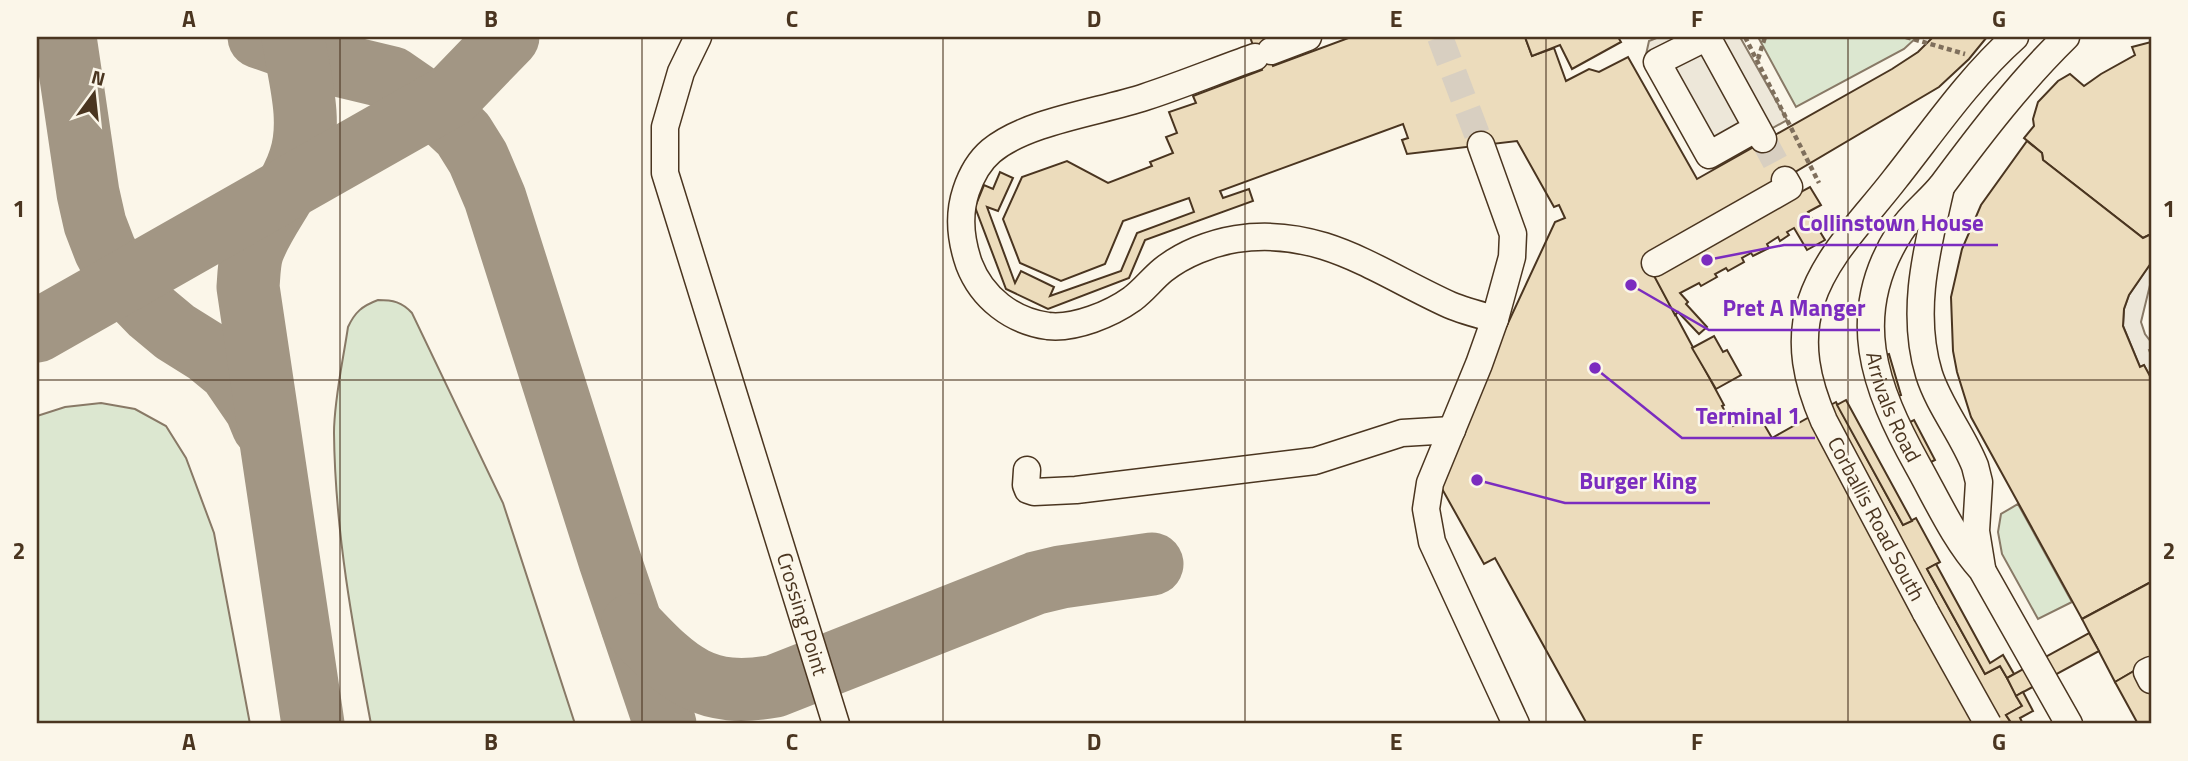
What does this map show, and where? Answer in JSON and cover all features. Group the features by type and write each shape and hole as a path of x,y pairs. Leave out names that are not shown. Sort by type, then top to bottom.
{"street":[{"name":"Crossing Point","path":"698,37 681,72 664,127 665,173 836,724"},
{"path":"1308,37 1145,97 1027,132 990,151 970,178 963,198 961,216 965,254 973,275 1001,308 1028,322 1051,326 1070,325 1114,309 1132,299 1164,269 1212,245 1236,239 1294,237 1324,245 1452,306 1495,319"},
{"path":"1707,37 1760,134 1709,155 1657,62 1675,41 1707,37"},
{"path":"1971,84 1997,37"},
{"name":"Corballis Road South","path":"1989,724 1944,646 1824,421 1807,377 1806,321 1811,302 1834,256 1971,84 2015,37"},
{"name":"Arrivals Road","path":"2066,37 2004,106 1941,187 1911,216 1882,268 1870,314 1872,356 1877,378 1895,424 1964,550 1982,570 2071,722"},
{"path":"1481,145 1513,234 1511,257 1495,319 1430,483 1426,509 1432,542 1516,724"},
{"path":"1655,263 1789,187 1785,180"},
{"path":"1941,187 1920,290 1924,350 1930,375 1975,466 1979,482 1976,531 1982,570"},
{"path":"1027,470 1028,490 1076,490 1315,461 1402,433 1452,430"},
{"path":"2151,670 2147,672 2151,680"}],"path":[{"path":"1745,37 1819,183"},
{"path":"1758,61 1765,37"},
{"path":"1906,37 1969,55 1971,84"}],"green space":[{"path":"1758,37 1917,37 1904,49 1796,107"},
{"path":"378,300 397,302 412,313 503,503 575,724 371,724 341,543 334,420 348,327 360,310"},
{"path":"101,403 135,409 166,426 186,458 214,533 250,724 37,724 37,416 65,407"},
{"path":"2018,504 2072,602 2038,619 2002,554 1998,532 2001,514"}],"shaded area":[{"path":"1659,37 1740,37 1787,120 1703,167 1645,59 1649,41"},
{"path":"2151,263 2151,281 2141,322 2151,342 2151,378 2144,365 2140,367 2123,326 2124,309 2129,295"}],"building":[{"path":"1250,37 1263,37 1273,66 1351,37 1525,37 1532,56 1554,48 1566,81 1589,69 1599,72 1628,57 1697,179 1892,69 1918,52 1933,37 1987,37 1969,59 1939,87 1646,260 1733,426 1758,414 1772,438 1836,402 1903,525 1916,518 1940,562 1927,569 1985,674 2000,666 2007,678 2022,706 2006,715 2012,724 1587,724 1495,558 1484,564 1436,478 1555,222 1565,218 1559,205 1554,207 1517,141 1407,154 1402,140 1408,138 1403,124 1220,191 1223,198 1249,189 1253,201 1145,240 1129,278 1048,309 1006,289 975,207 984,185 993,189 1000,172 1013,178 998,211 987,207 1015,283 1021,271 1054,287 1050,296 1121,271 1137,233 1194,212 1189,198 1123,221 1105,264 1061,281 1020,263 1003,219 1022,177 1067,161 1108,183 1152,166 1150,162 1173,153 1166,137 1177,133 1169,112 1196,103 1193,96 1262,70"},
{"path":"1525,37 1618,37 1621,42 1572,69 1560,45 1532,56"},
{"path":"2151,42 2151,237 2149,235 2143,238 2043,160 2042,153 2024,138 2034,126 2033,119 2038,102 2058,81 2070,74 2084,86 2135,55 2132,47"},
{"path":"2027,141 2042,153 2043,160 2143,238 2149,235 2151,237 2151,263 2129,295 2124,309 2123,326 2140,367 2144,365 2151,378 2151,582 2082,619 1971,417 1953,351 1951,297 1962,249 1981,205"},
{"path":"1810,187 1821,205 1808,212 1825,240 1807,250 1794,228 1780,241 1778,237 1767,244 1769,248 1753,256 1751,253 1742,258 1744,262 1728,271 1726,268 1715,274 1717,277 1701,286 1699,283 1680,293 1688,302 1686,304 1707,327 1699,334 1678,312 1675,315 1652,272"},
{"path":"1714,336 1723,352 1727,350 1741,375 1716,389 1692,348"},
{"path":"1889,354 1901,395 1894,397 1883,356"},
{"path":"1846,400 1912,521 1903,525 1837,405"},
{"path":"1914,420 1935,460 1929,463 1908,423"},
{"path":"1936,564 1990,663 2003,655 2014,674 2007,678 2000,666 1985,674 1927,569"},
{"path":"2151,582 2151,661 2115,682 2082,619"},
{"path":"2089,633 2099,651 2016,696 2007,678"},
{"path":"2151,661 2151,724 2138,724 2115,682"},
{"path":"2023,692 2033,711 2020,718 2023,724 2012,724 2006,715 2022,706 2016,696"}],"taxiway":[{"path":"65,37 88,193 95,224 105,250 122,282 151,312 230,371 256,409 263,426"},
{"path":"259,37 342,66 392,78 434,107 463,134 478,158 495,198 610,561 665,724"},
{"path":"293,37 304,98 304,144 296,171 253,250 248,287 313,724"},
{"path":"37,331 452,95 508,37"},
{"path":"632,625 664,657 694,679 730,689 751,689 775,686 1036,583 1152,564"}],"tunnel":[{"path":"1440,37 1481,145"},
{"path":"1763,139 1785,180"}],"place":[{"name":"Collinstown House","path":"1707,260"},
{"name":"Pret A Manger","path":"1631,285"},
{"name":"Terminal 1","path":"1595,368"},
{"name":"Burger King","path":"1477,480"}]}
